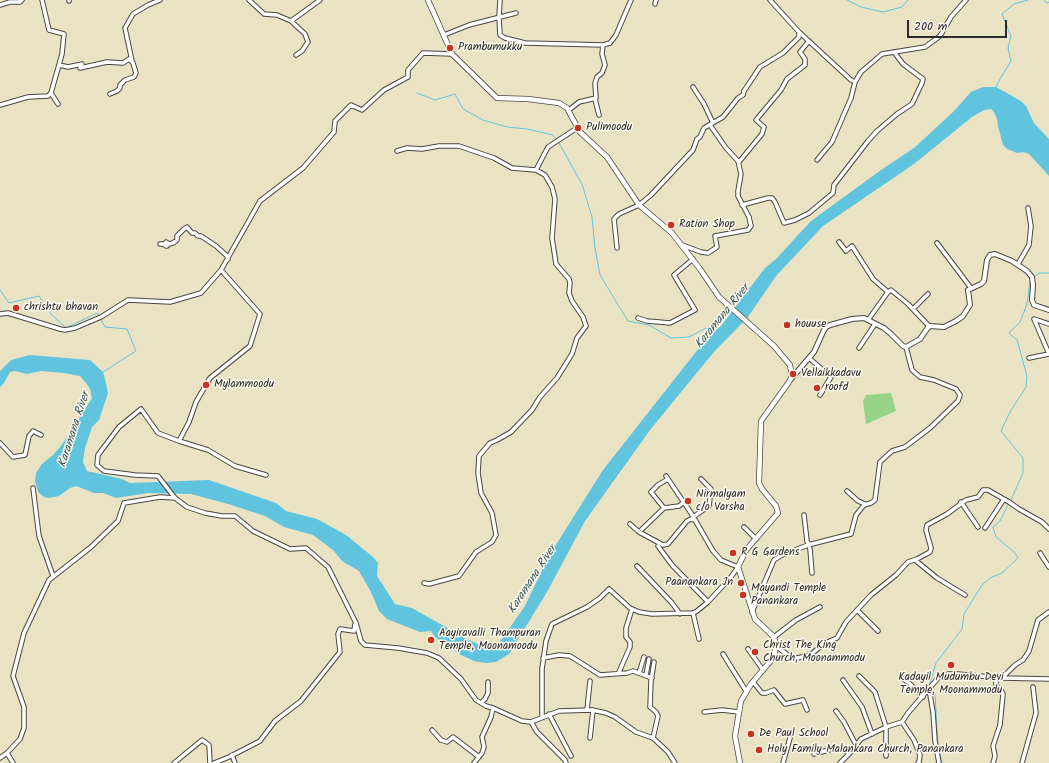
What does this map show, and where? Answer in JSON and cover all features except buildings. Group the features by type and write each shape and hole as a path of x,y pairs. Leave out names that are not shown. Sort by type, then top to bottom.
{"main road":[{"path":"428,0 452,54 497,98 528,99 559,103 569,110 577,128 607,157 639,205 672,233 682,244 719,297 774,346 790,365 792,376 789,382 761,421 759,483 778,511 746,550 738,567 742,583 748,594 754,619 774,637 776,646 774,657 746,691 741,702 735,736 740,763"}],"street":[{"path":"0,5 10,2 20,2 22,0"},
{"path":"0,104 28,98 48,96 51,93 62,54 64,34 49,30 42,0"},
{"path":"110,94 117,91 125,80 134,77 136,73 125,28 134,14 148,5 160,0"},
{"path":"249,0 264,14 277,15 291,21 305,34 308,42 302,51 296,55"},
{"path":"291,21 320,0"},
{"path":"500,0 500,34 505,38 525,43 603,45 610,44 616,35 631,0"},
{"path":"770,0 809,41 850,80 855,82"},
{"path":"817,160 832,142 851,98 855,82 861,72 882,54 925,47 940,36 951,17 966,0"},
{"path":"444,35 462,27 516,13"},
{"path":"617,248 614,219 619,214 639,205 651,195 693,150 697,139 700,137 704,128 723,118 738,98 743,95 744,91 760,67 783,53 798,37 800,32"},
{"path":"739,162 762,134 764,127 756,120 781,90 787,79 805,65 805,59 800,52 809,41"},
{"path":"599,115 595,99 597,78 602,73 606,65 602,54 603,45"},
{"path":"742,205 772,198 784,223 795,220 809,213 834,193 834,185 868,141 897,114 912,104 922,83 922,79 903,64 894,52"},
{"path":"0,314 8,313 60,329 74,328 101,317 128,300 170,302 201,293 221,270 260,202 302,168 334,132 335,121 351,105 362,110 384,90 408,77 408,70 423,53 452,54"},
{"path":"59,65 68,67 82,64 80,68 107,62 123,63 129,59 133,63"},
{"path":"682,244 701,252 708,253 717,247 715,236 748,230 751,226 738,196 741,174 739,162 726,148 712,124 704,104 693,87"},
{"path":"51,93 58,104"},
{"path":"569,110 579,102 595,99"},
{"path":"536,170 548,148 577,128"},
{"path":"397,151 406,148 459,146 494,158 512,168 536,170 545,175 552,187 555,198 552,234 556,264 569,279 569,293 572,302 583,317 586,326 577,338 572,354 557,378 532,410 511,432 497,440 490,442 479,456 478,473 481,493 492,513 496,535 492,542 476,552 459,576 429,584 424,582"},
{"path":"1018,264 1029,245 1031,226 1028,208"},
{"path":"160,244 167,246 165,244 166,242 173,244 177,240 177,236 187,227 192,233 195,233 216,246 227,256 228,259"},
{"path":"839,242 846,251 852,246 873,279 888,292 891,290 913,309 929,326 944,327 963,316 970,306 968,290 984,281 987,260 990,255 995,254 1018,264 1025,269 1032,277 1032,300 1034,304 1049,310"},
{"path":"937,243 971,288"},
{"path":"638,318 647,321 670,323 696,310 674,276 693,259"},
{"path":"179,441 189,422 196,402 210,378 250,346 260,314 221,270"},
{"path":"868,320 888,292"},
{"path":"913,309 928,294"},
{"path":"789,382 814,352 826,327 852,319 864,318 891,334 903,346 906,346 920,339 929,326"},
{"path":"1029,358 1049,354 1034,319 1049,324"},
{"path":"859,348 875,324"},
{"path":"847,491 858,501 865,504 871,503 874,500 880,462 892,452 905,447 937,423 958,401 960,396 956,389 934,380 920,377 912,370 906,346"},
{"path":"809,358 831,377 820,395"},
{"path":"266,475 235,466 208,450 158,434 141,409 118,427 98,455 97,465 104,471 158,476 175,498 186,507 205,513 222,516 235,516 253,531 290,549 306,548 328,567 356,622 361,641 365,645 398,648 439,658 461,679 474,697 481,703 522,721 531,722 542,716 559,711 592,710 606,713 615,717 636,732 653,738 668,752 676,763"},
{"path":"0,443 13,457 25,455 29,436 33,431 42,436"},
{"path":"542,716 543,658 552,624 587,607 610,589 632,609 639,612 652,614 693,613 708,602 738,567 721,560 713,551 694,518 667,477 651,492 664,508"},
{"path":"630,524 639,532 663,545 668,544 687,521 694,518 710,506 712,489 701,479"},
{"path":"33,488 39,536 53,576"},
{"path":"776,646 792,659 810,655 825,643 838,637 846,622 871,595 896,575 908,562 929,553 931,550 926,528 927,525 947,514 961,502 978,497 984,489 1042,522 1049,529"},
{"path":"0,758 20,739 24,728 24,707 13,676 24,632 49,580 91,547 118,520 124,503 160,497 175,498"},
{"path":"985,528 1004,499"},
{"path":"639,532 664,508 678,506 684,502"},
{"path":"961,502 978,527"},
{"path":"752,613 774,560 782,555 808,545 850,536 856,516 865,504"},
{"path":"804,515 808,545 810,549 812,573"},
{"path":"744,527 756,539"},
{"path":"658,546 672,565 708,602"},
{"path":"1040,553 1049,567"},
{"path":"915,560 937,578 965,595"},
{"path":"637,566 672,603 680,614"},
{"path":"774,637 796,620 820,607"},
{"path":"619,672 630,649 630,645 626,637 626,628 632,609"},
{"path":"857,610 878,631"},
{"path":"1002,678 1015,664 1023,660 1029,651 1038,620 1049,612"},
{"path":"693,613 699,639"},
{"path":"214,763 260,741 275,721 301,701 340,652 338,634 340,629 354,631 356,622"},
{"path":"748,649 763,670"},
{"path":"723,654 746,691"},
{"path":"543,658 559,655 570,656 600,675 627,673 632,671 639,672 652,678"},
{"path":"639,672 644,657"},
{"path":"646,675 650,659"},
{"path":"653,738 658,716 650,707 654,662"},
{"path":"840,763 861,739 886,727 902,722 939,677 948,674 996,678 1049,679"},
{"path":"859,676 875,692 886,727 886,756"},
{"path":"901,677 923,697"},
{"path":"993,763 995,756 994,746 1000,725 1003,694 996,686 996,678"},
{"path":"844,680 862,707 872,734"},
{"path":"587,710 590,681"},
{"path":"481,703 487,697 488,682"},
{"path":"753,682 762,692 766,693 774,690 785,704 803,700 807,710"},
{"path":"1022,763 1036,713 1033,687"},
{"path":"929,689 939,763"},
{"path":"474,763 484,748 482,737 491,717 493,708"},
{"path":"590,738 592,710"},
{"path":"704,712 722,710 739,712"},
{"path":"836,711 844,722 856,745"},
{"path":"549,714 571,756"},
{"path":"531,722 541,737 562,757 566,763"},
{"path":"902,722 914,740 920,755 918,763"},
{"path":"432,730 441,740 447,742 453,737 479,757"},
{"path":"784,763 790,738"},
{"path":"174,763 202,740 209,745 210,763"},
{"path":"814,754 832,749 841,749 850,753"},
{"path":"7,753 13,763"},
{"path":"232,755 235,763"}],"green space":[{"path":"891,393 896,411 866,424 863,401 866,395"}],"water":[{"name":"Karamana River","path":"983,87 996,87 1021,101 1026,106 1034,123 1049,139 1049,176 1029,154 1024,152 1017,153 1007,149 1003,145 994,112 991,109 984,110 972,117 914,164 823,226 776,276 748,317 713,353 650,430 585,521 547,592 509,654 496,662 486,663 474,661 461,655 435,637 431,631 420,632 387,619 379,611 371,592 359,571 342,561 333,550 313,535 284,527 265,516 191,494 148,493 116,498 103,493 94,493 76,486 70,488 59,496 48,498 44,497 38,492 35,481 36,473 42,464 61,446 87,406 92,398 90,389 80,376 41,371 27,374 15,371 10,372 0,387 0,371 11,360 30,355 90,360 103,372 108,393 99,420 92,427 85,448 83,462 87,471 122,479 130,483 209,480 276,503 286,511 317,519 346,535 373,557 378,563 377,576 395,604 412,608 482,646 492,646 497,644 525,606 549,556 603,470 710,334 721,326 765,268 776,259 811,221 914,148 953,112 971,92"}],"waterway":[{"path":"847,0 861,7 883,12 902,7 908,0"},
{"path":"996,87 1011,61 1008,48 1011,36 1002,14 1014,4 1028,0"},
{"path":"1044,0 1047,3 1049,2"},
{"path":"417,93 435,100 455,94 463,109 483,120 507,127 527,129 553,135 557,140"},
{"name":"Karamana River","path":"559,143 582,184 592,217 595,248 600,275 628,321 649,325 671,338 689,337 706,328 712,334"},
{"path":"1034,277 1039,273 1049,273"},
{"path":"1011,500 1023,473 1023,458 1001,431 1010,412 1026,387 1027,376 1017,340 1009,333 1020,322 1027,304 1030,281"},
{"path":"0,290 9,303 39,296 50,313 66,328 97,313 98,315"},
{"path":"101,320 105,327 127,329 136,351 103,372"},
{"path":"930,683 936,663 962,629 964,614 982,585 990,578 1002,573 1018,558 1014,552 996,537 993,527 1000,521 1008,505"},
{"path":"933,689 935,693 938,746 942,763"}],"place":[{"name":"Prambumukku","path":"450,48"},
{"name":"Pulimoodu","path":"578,128"},
{"name":"Ration Shop","path":"671,225"},
{"name":"chrishtu bhavan","path":"16,308"},
{"name":"houuse","path":"787,325"},
{"name":"Vellaikkadavu","path":"793,374"},
{"name":"Mylammoodu","path":"206,385"},
{"name":"roofd","path":"817,388"},
{"name":"Nirmalyam c/o Varsha","path":"688,501"},
{"name":"R G Gardens","path":"733,553"},
{"name":"Paanankara Jn","path":"741,583"},
{"name":"Mayandi Temple Panankara","path":"743,595"},
{"name":"Aayiravalli Thampuran Temple, Moonamoodu","path":"431,640"},
{"name":"Christ The King Church, Moonammodu","path":"755,652"},
{"name":"Kadayil Mudumbu Devi Temple, Moonammodu","path":"951,665"},
{"name":"De Paul School","path":"751,734"},
{"name":"Holy Family Malankara Church, Panankara","path":"759,750"}]}
